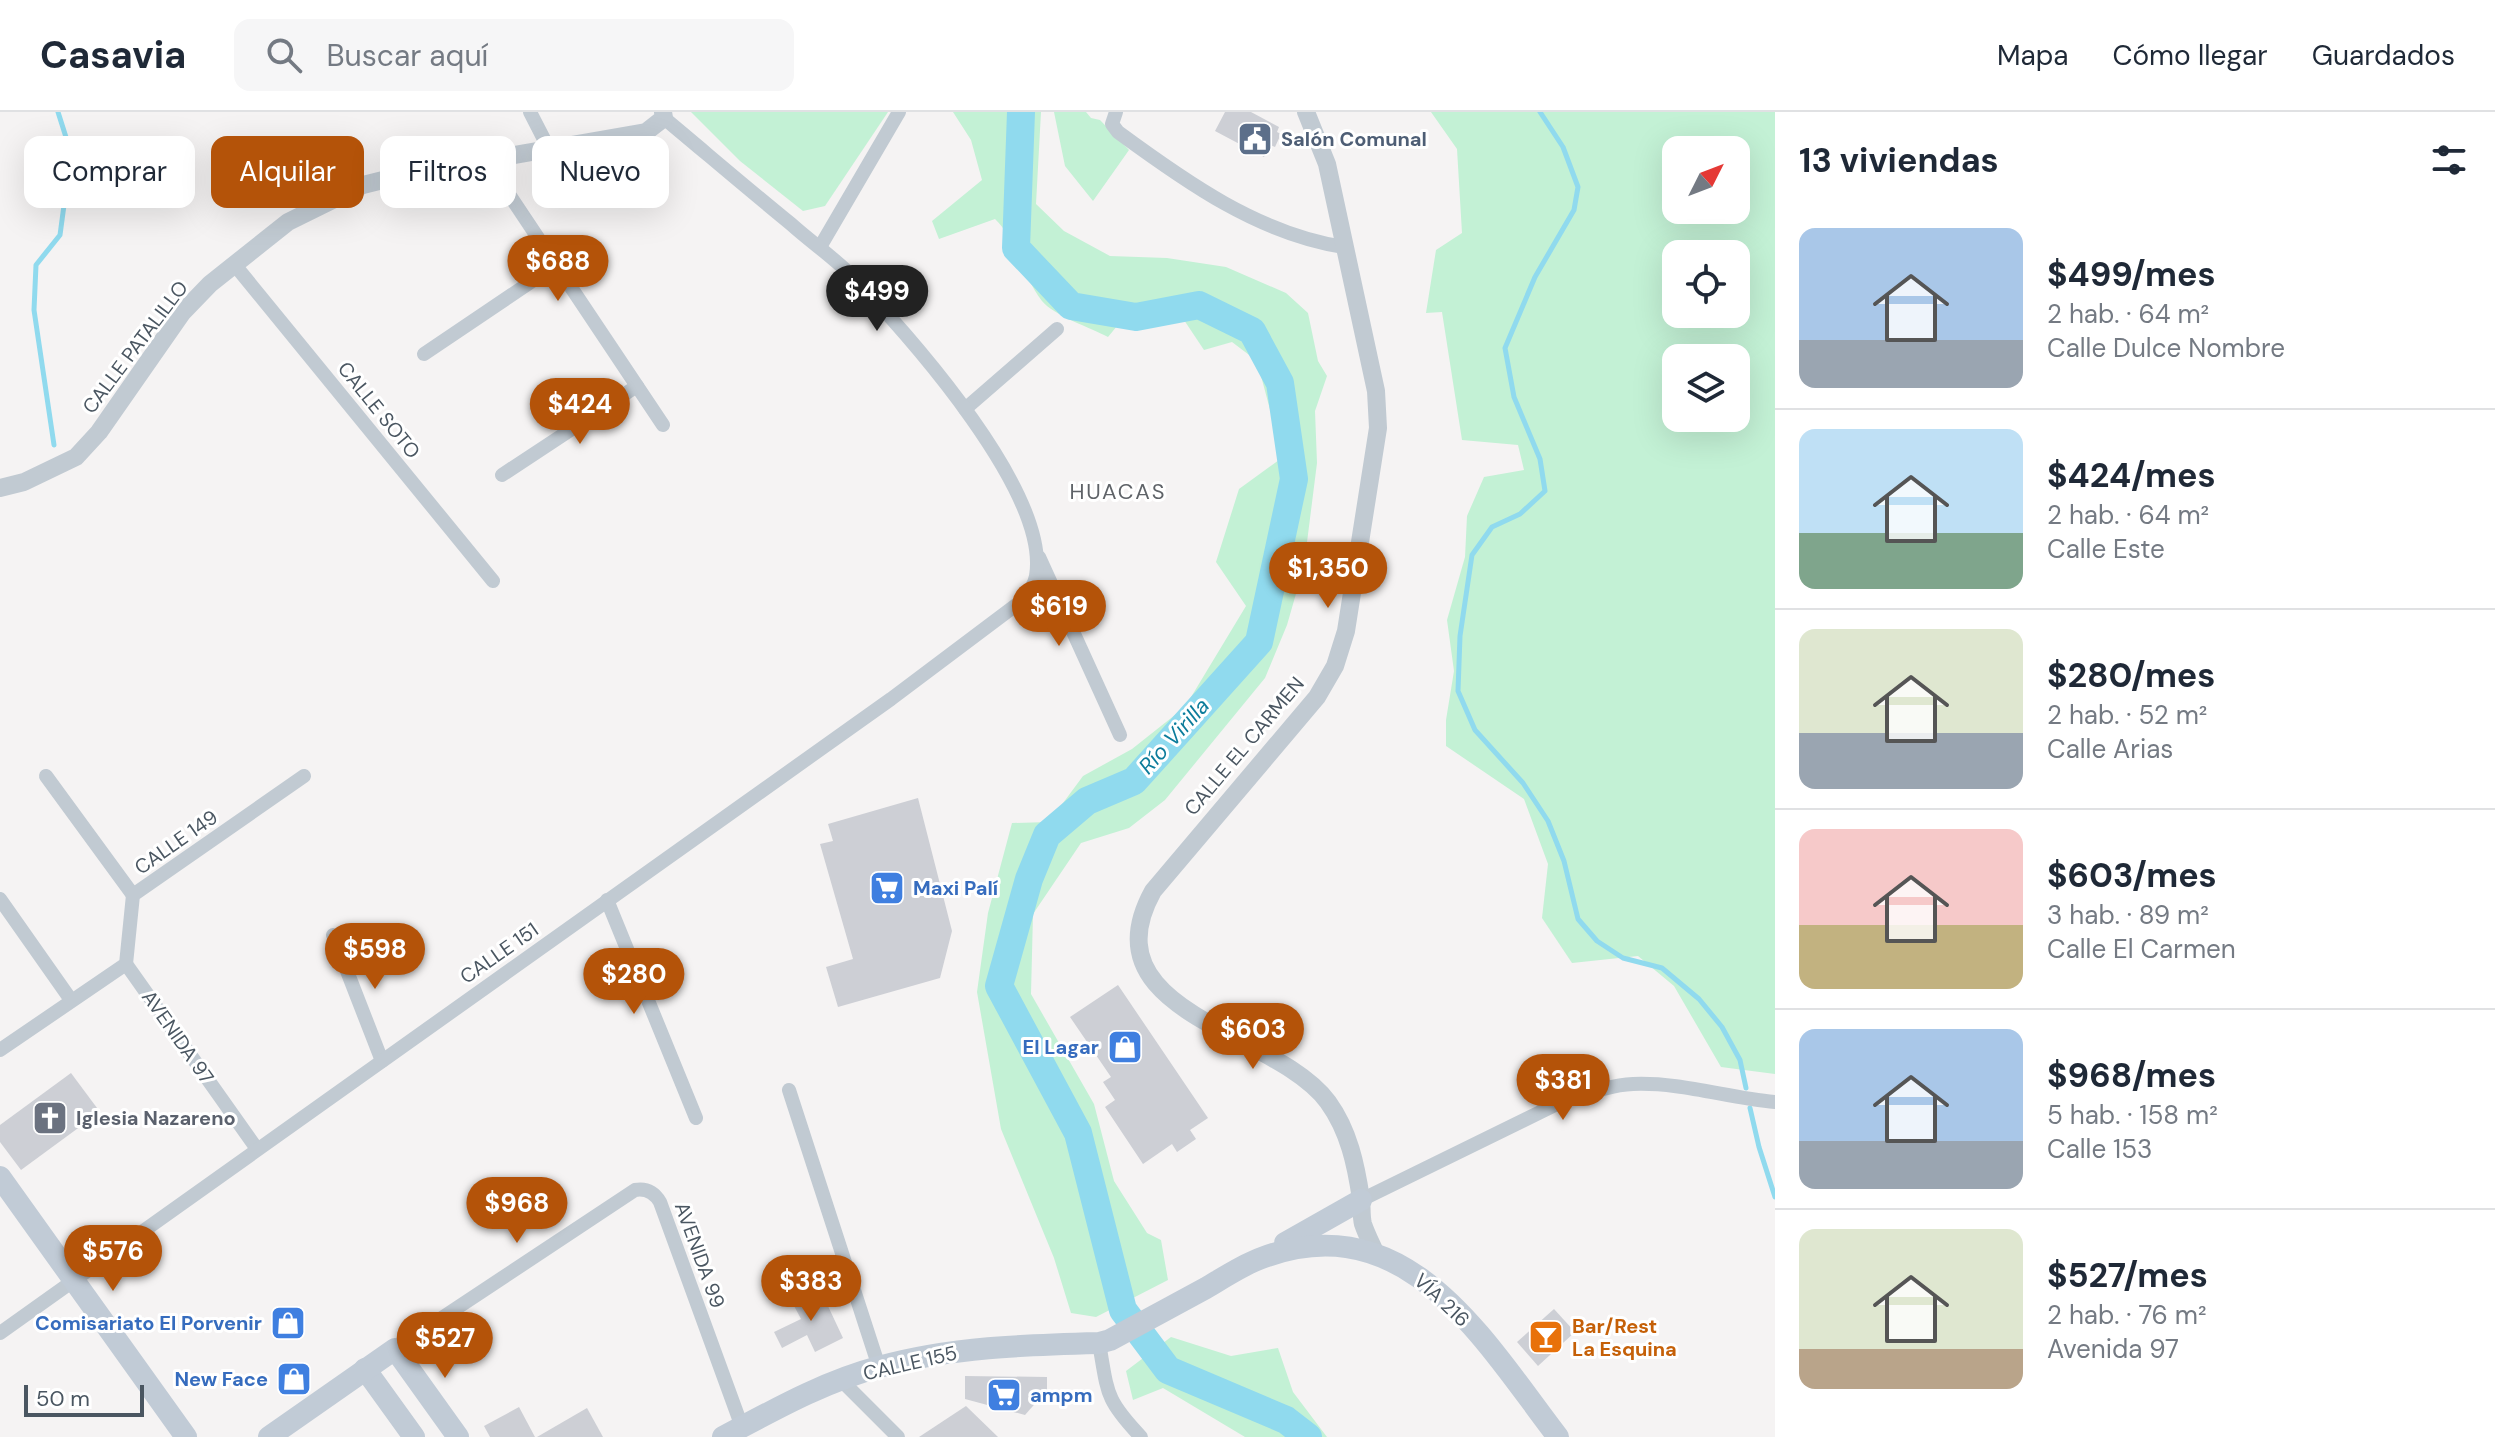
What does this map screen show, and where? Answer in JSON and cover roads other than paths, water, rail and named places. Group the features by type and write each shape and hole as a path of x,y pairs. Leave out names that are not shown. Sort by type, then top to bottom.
{"main road":[{"path":"0,1177 186,1437"},
{"path":"1257,1259 1361,1200"},
{"name":"VÍA 216","path":"1104,1342 1257,1259 1307,1245 1345,1245 1375,1252 1423,1277 1457,1309 1558,1437"},
{"name":"CALLE 155","path":"732,1432 841,1380 879,1367 985,1346 1104,1342"},
{"path":"269,1437 395,1349 458,1437"},
{"path":"365,1369 414,1437"}],"street":[{"path":"530,112 542,136"},
{"path":"820,247 899,112"},
{"path":"1116,112 1112,124 1118,132 1205,192 1256,220 1310,242 1344,247"},
{"name":"CALLE EL CARMEN","path":"1306,112 1327,164 1376,391 1378,428 1346,631 1335,666 1317,697 1153,891 1139,914 1137,941 1145,965 1160,990 1181,1008 1275,1058 1302,1077 1328,1102 1352,1147 1363,1222 1375,1252"},
{"path":"664,115 855,279 965,409 1006,473 1025,510 1033,545 1120,735"},
{"name":"CALLE PATALILLO","path":"623,136 646,132 664,115"},
{"name":"CALLE PATALILLO","path":"0,488 24,482 76,457 99,432 182,313 234,264 288,222 363,185 380,181"},
{"path":"516,205 663,425"},
{"name":"CALLE SOTO","path":"234,264 493,581"},
{"path":"424,354 556,265"},
{"path":"965,409 1057,329"},
{"path":"502,475 637,386"},
{"name":"CALLE 151","path":"0,1333 868,716 1020,602 1031,590 1036,576 1033,545"},
{"path":"46,776 133,895"},
{"name":"CALLE 149","path":"126,964 133,895 304,776"},
{"path":"0,899 71,1000"},
{"path":"607,900 696,1118"},
{"path":"333,935 382,1061"},
{"path":"0,1050 126,964"},
{"name":"AVENIDA 97","path":"126,964 257,1149"},
{"path":"1361,1200 1561,1102 1591,1093 1632,1084 1699,1089 1775,1102"},
{"path":"789,1090 879,1367"},
{"name":"AVENIDA 99","path":"395,1349 635,1190 649,1191 660,1202 732,1432"},
{"path":"1104,1342 1108,1397 1115,1410 1141,1437"},
{"path":"841,1380 898,1437"}],"waterway":[{"path":"54,445 34,310 36,265 60,235 71,153 58,112"},
{"name":"Río Virilla","path":"1021,112 1016,248 1071,306 1136,317 1199,305 1252,331 1280,383 1294,479 1259,642 1134,781 1087,801 1047,835 1029,879 999,986 1078,1133 1123,1310 1168,1370 1286,1420 1308,1437"},
{"path":"1540,112 1563,147 1578,187 1574,210 1535,277 1505,348 1514,397 1540,459 1545,491 1520,514 1492,527 1472,555 1460,636 1458,691 1475,730 1523,783 1548,821 1564,861 1578,919 1597,941 1623,958 1662,968 1699,999 1722,1027 1740,1060 1746,1088"},
{"path":"1750,1108 1775,1197"}],"place":[{"name":"Salón Comunal","path":"1255,139"},
{"name":"Maxi Palí","path":"887,888"},
{"name":"El Lagar","path":"1125,1047"},
{"name":"Iglesia Nazareno","path":"50,1118"},
{"name":"Comisariato El Porvenir","path":"288,1323"},
{"name":"Bar/Rest La Esquina","path":"1546,1337"},
{"name":"New Face","path":"294,1379"},
{"name":"ampm","path":"1004,1395"}],"district":[{"name":"HUACAS","path":"1118,491"}]}
